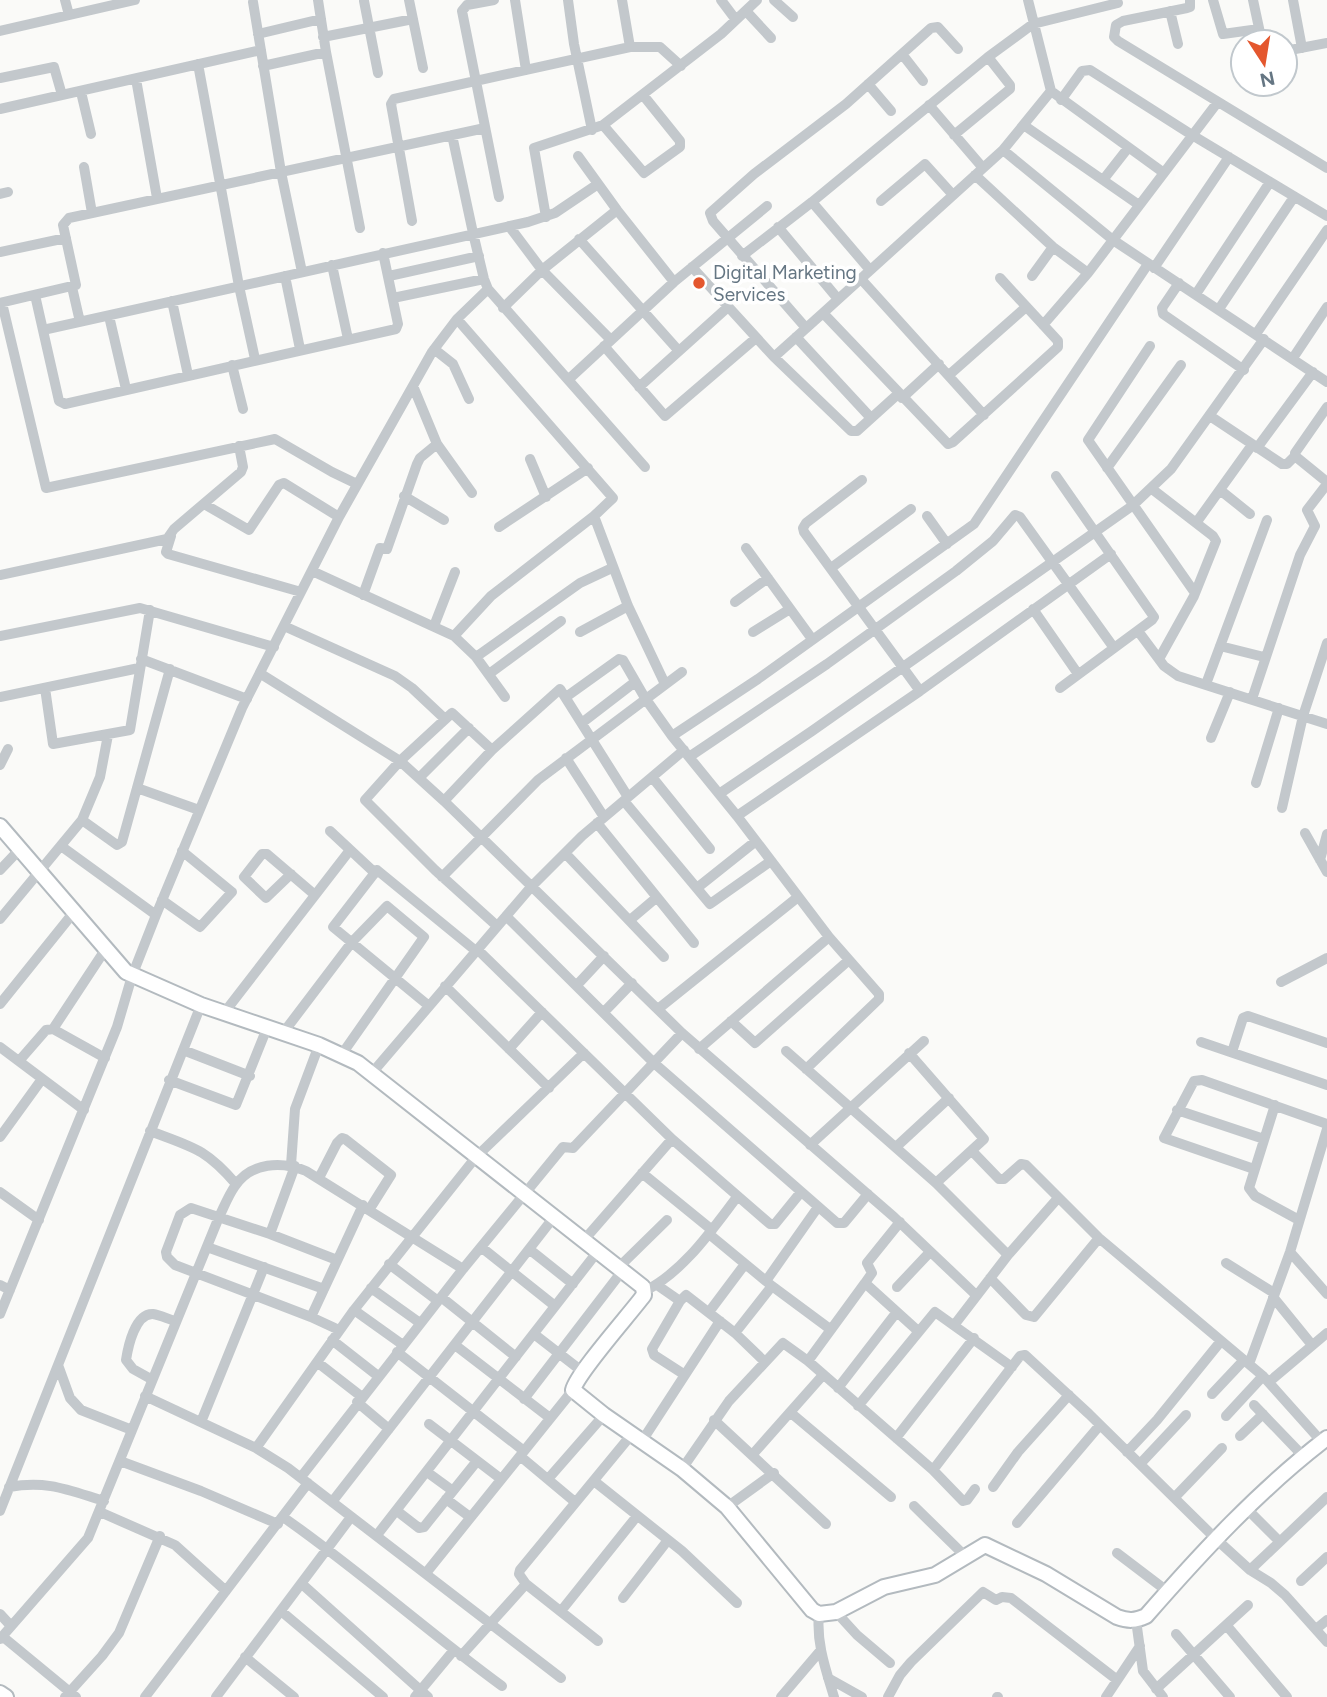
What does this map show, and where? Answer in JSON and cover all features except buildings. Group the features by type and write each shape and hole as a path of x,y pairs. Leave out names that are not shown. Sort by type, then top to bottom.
{"street":[{"path":"65,0 69,15"},
{"path":"0,31 135,0"},
{"path":"318,0 360,228"},
{"path":"409,0 423,68"},
{"path":"494,0 463,8 499,197"},
{"path":"515,0 526,70"},
{"path":"568,0 592,130"},
{"path":"622,0 629,47"},
{"path":"720,0 736,20"},
{"path":"546,217 534,148 603,125 681,66 757,0"},
{"path":"775,0 793,17"},
{"path":"1028,0 1051,91 1164,173"},
{"path":"1190,0 1190,7 1124,21 1114,30 1114,37 1217,103 1327,168"},
{"path":"1213,0 1223,34 1229,33"},
{"path":"1253,0 1259,28"},
{"path":"1293,0 1302,48"},
{"path":"364,1 378,73"},
{"path":"742,256 1033,23 1118,1 1124,21"},
{"path":"253,2 281,172 302,272"},
{"path":"746,11 771,38"},
{"path":"1170,12 1178,44"},
{"path":"258,34 321,19"},
{"path":"323,37 413,19"},
{"path":"806,328 742,256 711,216 713,209 868,84 935,26 958,50"},
{"path":"1299,49 1327,43"},
{"path":"412,221 391,104 394,99 629,47 660,47 681,66"},
{"path":"0,109 261,50"},
{"path":"263,66 326,52"},
{"path":"902,54 923,81"},
{"path":"954,135 1010,89 1010,85 988,57"},
{"path":"198,64 255,359"},
{"path":"0,78 54,67 62,95"},
{"path":"1061,100 1082,71 1090,70 1327,216"},
{"path":"136,79 157,198"},
{"path":"868,84 891,111"},
{"path":"774,356 1003,150 1051,91"},
{"path":"82,92 91,134"},
{"path":"603,125 644,173 680,147 680,141 643,95"},
{"path":"1043,325 1088,273 1217,103"},
{"path":"929,105 979,172 1053,247 1088,273"},
{"path":"1025,126 1139,205"},
{"path":"357,484 275,439 46,488 1,303 72,287 76,283 64,220 485,128"},
{"path":"452,135 486,284 503,308 645,467"},
{"path":"1103,180 1128,148"},
{"path":"1003,150 1113,240 1327,382"},
{"path":"578,156 674,282"},
{"path":"672,736 860,606 981,517 1151,266 1229,157"},
{"path":"881,201 925,164 953,195"},
{"path":"84,167 92,213"},
{"path":"1196,294 1270,182"},
{"path":"43,330 546,217 598,184"},
{"path":"1219,309 1294,197"},
{"path":"812,202 870,270"},
{"path":"569,379 674,282 767,206"},
{"path":"503,308 542,270 617,210"},
{"path":"509,226 542,270 607,343 662,415 667,415 756,338"},
{"path":"778,227 838,299"},
{"path":"719,794 1132,506 1152,489 1171,469 1244,370 1260,337 1327,230"},
{"path":"0,252 66,238"},
{"path":"579,239 678,350"},
{"path":"1032,276 1053,247"},
{"path":"36,295 61,403 396,329 398,324 383,253"},
{"path":"389,276 479,256"},
{"path":"332,265 348,339"},
{"path":"692,267 756,338 851,430 857,431 939,364"},
{"path":"285,276 300,349"},
{"path":"823,313 948,444 1058,347 1058,341 1000,278"},
{"path":"861,279 984,415"},
{"path":"1179,283 1161,309 1163,314 1244,370"},
{"path":"393,298 486,284"},
{"path":"0,1314 5,1287 39,1220 117,1027 132,976 156,915 247,699 339,517 434,349 486,284"},
{"path":"72,287 80,322"},
{"path":"172,301 188,375"},
{"path":"639,387 728,307"},
{"path":"949,375 1026,307"},
{"path":"1293,358 1327,307"},
{"path":"109,316 126,389"},
{"path":"454,636 491,596 594,516 613,498 457,319"},
{"path":"796,337 872,418"},
{"path":"1150,346 1088,440 1195,593"},
{"path":"434,349 453,364 470,399"},
{"path":"232,365 243,409"},
{"path":"1107,468 1181,365"},
{"path":"1196,523 1313,372"},
{"path":"413,386 437,444 472,493"},
{"path":"1210,416 1282,464 1287,464 1327,407"},
{"path":"363,594 380,548 387,549 404,496 421,458 437,444"},
{"path":"239,446 243,470 174,530 166,552 168,555 301,592"},
{"path":"1252,699 1300,555 1315,527 1307,510 1327,483 1295,456"},
{"path":"530,459 546,497"},
{"path":"499,527 588,468"},
{"path":"1056,476 1154,615 1153,620 1060,688"},
{"path":"862,480 803,528 920,691"},
{"path":"204,504 249,530 279,485 284,483 339,517"},
{"path":"1152,489 1213,536 1216,545 1195,593 1159,659"},
{"path":"1220,490 1250,514"},
{"path":"404,496 444,520"},
{"path":"831,568 911,509"},
{"path":"372,1073 531,887 601,820 652,777 827,664 875,629 993,541 1015,515 1020,517 1114,648"},
{"path":"594,516 628,606 665,684"},
{"path":"927,516 947,544"},
{"path":"1206,684 1267,520"},
{"path":"0,575 167,539 170,536"},
{"path":"746,548 813,639"},
{"path":"737,816 920,691 1111,554"},
{"path":"476,657 580,583 612,568"},
{"path":"313,571 454,636 476,657 505,697"},
{"path":"434,626 455,572"},
{"path":"735,602 768,578"},
{"path":"580,632 628,606"},
{"path":"0,636 135,608 150,610 274,647"},
{"path":"753,632 790,609"},
{"path":"1033,609 1077,674"},
{"path":"45,688 53,744 127,731 131,727 150,610"},
{"path":"489,674 561,621"},
{"path":"284,626 395,676 445,719"},
{"path":"1138,631 1170,672 1178,676 1327,724"},
{"path":"1282,808 1303,716 1327,643"},
{"path":"1220,646 1264,657"},
{"path":"566,697 619,659 622,660 672,736 829,937 879,994 879,999 806,1069"},
{"path":"0,698 140,663 170,669 247,699"},
{"path":"82,820 117,845 121,845 170,669"},
{"path":"442,877 538,780 682,672"},
{"path":"261,674 400,761 699,1049 869,1194 976,1296"},
{"path":"583,722 635,682"},
{"path":"443,801 492,750 558,690 562,690 626,799 708,903 712,904 771,861"},
{"path":"1211,738 1230,692"},
{"path":"1256,783 1279,708"},
{"path":"492,750 454,714 445,719 400,761 365,800 442,877 497,926"},
{"path":"419,778 469,728"},
{"path":"0,919 82,820 100,777 107,735"},
{"path":"0,765 8,750"},
{"path":"566,758 601,820 656,898 694,943"},
{"path":"652,777 710,849"},
{"path":"137,788 199,810"},
{"path":"0,826 105,950 132,976 201,1005 342,1054 372,1073 621,1268 651,1288 680,1301"},
{"path":"330,831 375,873"},
{"path":"1305,833 1327,872"},
{"path":"1320,860 1327,834"},
{"path":"697,888 757,842"},
{"path":"61,846 156,915"},
{"path":"0,870 19,850"},
{"path":"162,900 200,927 232,892 182,850"},
{"path":"224,1013 350,850"},
{"path":"291,874 266,898 244,877 244,873 264,853 291,874 315,895"},
{"path":"565,853 664,957"},
{"path":"429,1006 333,927 377,870 476,950 672,1139 772,1225 801,1192"},
{"path":"659,1009 798,897"},
{"path":"630,920 656,898"},
{"path":"284,1033 352,943 387,906 424,937 342,1054"},
{"path":"0,1004 74,912"},
{"path":"506,916 654,1063 837,1223 841,1224 869,1194"},
{"path":"699,1049 829,937"},
{"path":"53,1029 105,950"},
{"path":"577,985 604,956"},
{"path":"1281,982 1327,958"},
{"path":"731,1021 755,1043 849,960"},
{"path":"604,1012 632,983"},
{"path":"445,986 549,1088"},
{"path":"0,1511 201,1005"},
{"path":"509,1049 542,1012"},
{"path":"1232,1052 1243,1018 1248,1016 1327,1043"},
{"path":"169,1080 236,1105 250,1076 267,1028"},
{"path":"19,1061 46,1030 53,1029 104,1058"},
{"path":"145,1697 281,1521 304,1480 359,1400 524,1193 563,1147 573,1148 682,1032"},
{"path":"810,1145 924,1041"},
{"path":"1201,1042 1327,1086"},
{"path":"270,1234 293,1166 295,1109 319,1045"},
{"path":"183,1050 250,1076"},
{"path":"786,1051 936,1183 1008,1255"},
{"path":"2,1053 19,1061 84,1110"},
{"path":"256,1448 388,1264 476,1157 584,1053"},
{"path":"909,1053 983,1136 983,1141 936,1183"},
{"path":"0,1137 42,1079"},
{"path":"1254,1169 1165,1140 1163,1135 1190,1087 1198,1079 1327,1124"},
{"path":"896,1147 949,1098"},
{"path":"1275,1105 1250,1182 1251,1192 1299,1220"},
{"path":"1177,1110 1264,1139"},
{"path":"1212,1394 1246,1362 1290,1252 1327,1129"},
{"path":"150,1131 202,1151 236,1184"},
{"path":"311,1317 337,1260 366,1208 391,1175 342,1138 318,1178"},
{"path":"584,1240 672,1139"},
{"path":"573,1391 682,1469 727,1507 812,1610 819,1614 836,1612 884,1587 935,1575 978,1547 991,1546 1046,1574 1117,1617 1136,1620 1146,1616 1216,1539 1324,1440 1266,1379 1099,1238 1023,1163 1004,1179 999,1179 972,1151"},
{"path":"160,1536 119,1633 70,1695 1,1637 82,1546 100,1512 175,1321 219,1217 236,1184 266,1165 293,1166 318,1178 463,1269"},
{"path":"642,1173 745,1264 830,1329"},
{"path":"0,1192 39,1220"},
{"path":"426,1573 573,1391 583,1372 651,1288 682,1264 737,1197"},
{"path":"955,1324 1008,1255 1058,1198"},
{"path":"735,1334 818,1207"},
{"path":"337,1260 191,1208 180,1215 166,1252 167,1258 175,1265 339,1330"},
{"path":"332,1502 554,1217"},
{"path":"524,1399 621,1268 667,1220"},
{"path":"808,1362 872,1273 867,1263 900,1222"},
{"path":"990,1278 1026,1315 1034,1317 1099,1238"},
{"path":"207,1247 324,1289"},
{"path":"481,1247 555,1306"},
{"path":"529,1249 573,1284"},
{"path":"377,1535 598,1251"},
{"path":"897,1287 930,1252"},
{"path":"1290,1252 1327,1294"},
{"path":"1226,1263 1273,1295 1312,1345"},
{"path":"388,1264 472,1322 516,1357"},
{"path":"709,1312 745,1264"},
{"path":"201,1422 264,1266"},
{"path":"865,1283 918,1331"},
{"path":"371,1288 420,1323"},
{"path":"685,1375 652,1352 682,1297 689,1296 765,1362"},
{"path":"354,1310 400,1348 429,1377 474,1411 575,1502"},
{"path":"858,1406 935,1312 1012,1367"},
{"path":"838,1388 895,1313"},
{"path":"151,1379 133,1369 126,1360 138,1323 146,1315 153,1314 175,1321"},
{"path":"598,1641 526,1584 520,1578 520,1570 594,1480 637,1437 685,1375 720,1321"},
{"path":"1226,1416 1266,1379 1327,1333"},
{"path":"534,1334 583,1372"},
{"path":"897,1438 974,1338"},
{"path":"332,1340 378,1376"},
{"path":"1127,1452 1157,1420 1221,1341"},
{"path":"682,1469 715,1420 783,1342 897,1438 963,1501 967,1500 975,1489"},
{"path":"455,1345 550,1418"},
{"path":"933,1470 1020,1356 1025,1355 1216,1539 1250,1570 1285,1595 1327,1642"},
{"path":"317,1362 389,1429"},
{"path":"58,1365 74,1405 132,1430"},
{"path":"753,1454 823,1376"},
{"path":"993,1488 1018,1452 1069,1395"},
{"path":"145,1396 256,1448 304,1480 561,1678"},
{"path":"1254,1405 1304,1457"},
{"path":"791,1413 891,1497"},
{"path":"1240,1436 1263,1414"},
{"path":"548,1479 604,1415"},
{"path":"1140,1464 1186,1415"},
{"path":"715,1420 826,1524"},
{"path":"429,1423 500,1479"},
{"path":"1017,1523 1100,1425"},
{"path":"1175,1497 1222,1448"},
{"path":"120,1461 281,1521 328,1549 502,1686"},
{"path":"397,1511 422,1528 477,1461"},
{"path":"427,1472 470,1517"},
{"path":"727,1507 774,1474"},
{"path":"594,1480 668,1540 737,1604"},
{"path":"9,1486 48,1484 104,1501"},
{"path":"1250,1570 1327,1497"},
{"path":"914,1506 965,1556"},
{"path":"1247,1509 1279,1541"},
{"path":"100,1512 160,1536 175,1545 226,1591"},
{"path":"561,1611 637,1516"},
{"path":"216,1697 351,1517"},
{"path":"623,1598 668,1540"},
{"path":"1117,1553 1167,1591"},
{"path":"1301,1581 1327,1557"},
{"path":"302,1584 421,1695 457,1653 526,1584"},
{"path":"888,1697 900,1675 922,1650 937,1639 958,1614 983,1592 996,1600 1011,1598 1116,1679"},
{"path":"1136,1620 1143,1671 1160,1693 1248,1605"},
{"path":"281,1611 383,1697"},
{"path":"836,1612 857,1635 890,1663"},
{"path":"0,1614 11,1626"},
{"path":"819,1614 821,1650 834,1697"},
{"path":"1316,1629 1327,1620"},
{"path":"1227,1626 1287,1697"},
{"path":"1176,1633 1230,1697"},
{"path":"1106,1697 1140,1646"},
{"path":"781,1697 821,1650"},
{"path":"245,1657 294,1697"},
{"path":"828,1678 862,1697"},
{"path":"0,1693 6,1697"}],"place":[{"name":"Digital Marketing Services","path":"699,283"}]}
